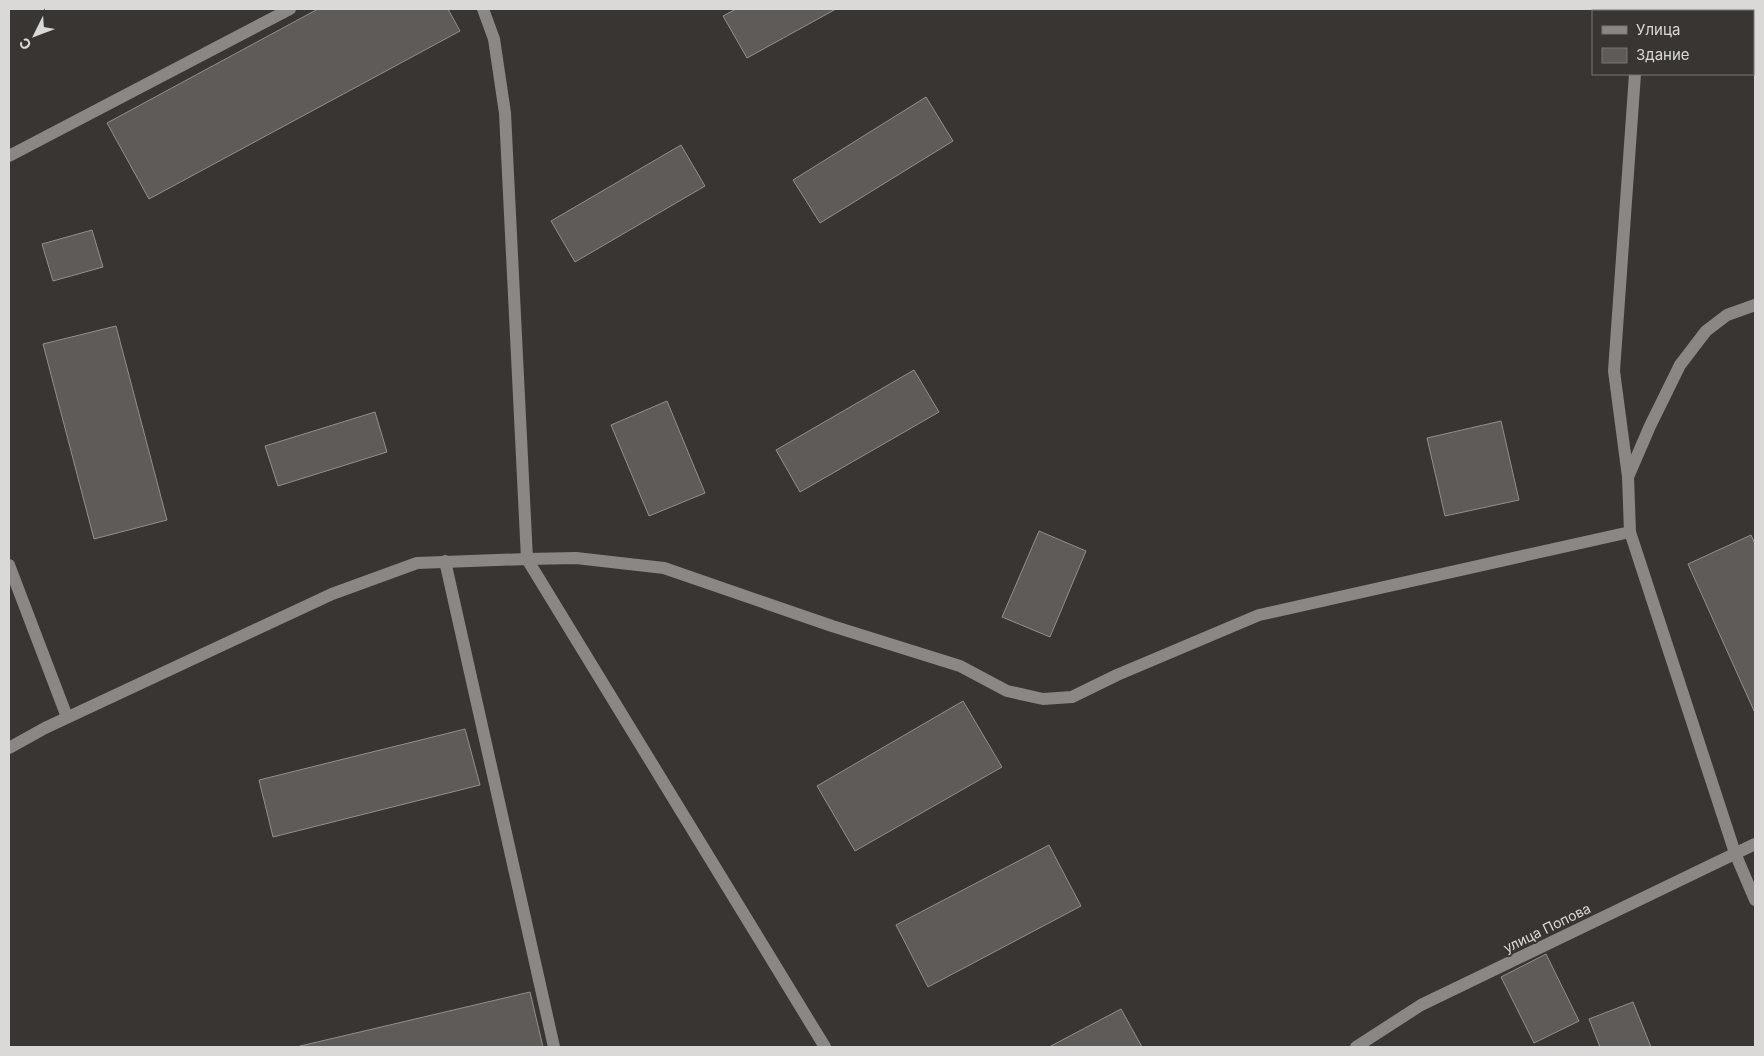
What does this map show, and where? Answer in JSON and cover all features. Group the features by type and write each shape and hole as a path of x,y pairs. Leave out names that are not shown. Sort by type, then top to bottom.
{"street":[{"path":"9,156 290,9"},
{"path":"483,9 494,38 505,113 528,559 825,1047"},
{"path":"1635,75 1614,371 1628,477 1630,532 1735,853 1755,900"},
{"path":"1628,477 1650,426 1680,365 1706,331 1727,315 1755,305"},
{"path":"9,748 45,728 332,594 417,563 576,558 664,568 832,626 960,666 1007,691 1043,699 1072,697 1117,675 1259,615 1630,532"},
{"path":"445,561 554,1047"},
{"path":"9,565 67,718"},
{"name":"улица Попова","path":"1356,1047 1421,1005 1755,844"}],"building":[{"path":"318,9 448,9 460,31 149,199 107,123"},
{"path":"736,9 836,9 747,58 723,16"},
{"path":"926,97 953,141 820,223 793,180"},
{"path":"681,145 705,186 575,262 551,221"},
{"path":"92,230 103,267 53,281 42,244"},
{"path":"116,326 167,520 94,539 43,344"},
{"path":"914,370 939,412 800,492 776,450"},
{"path":"667,401 705,493 649,516 611,425"},
{"path":"375,412 387,452 278,486 265,446"},
{"path":"1501,421 1519,500 1445,516 1427,438"},
{"path":"1039,531 1086,551 1050,637 1002,617"},
{"path":"1751,535 1755,544 1755,713 1688,564"},
{"path":"963,701 1002,767 855,851 817,786"},
{"path":"465,729 480,785 273,837 259,780"},
{"path":"1049,845 1081,906 928,987 896,925"},
{"path":"1546,954 1579,1021 1534,1043 1501,977"},
{"path":"530,992 543,1047 296,1047"},
{"path":"1633,1002 1651,1047 1600,1047 1589,1019"},
{"path":"1121,1009 1142,1047 1049,1047"}]}
